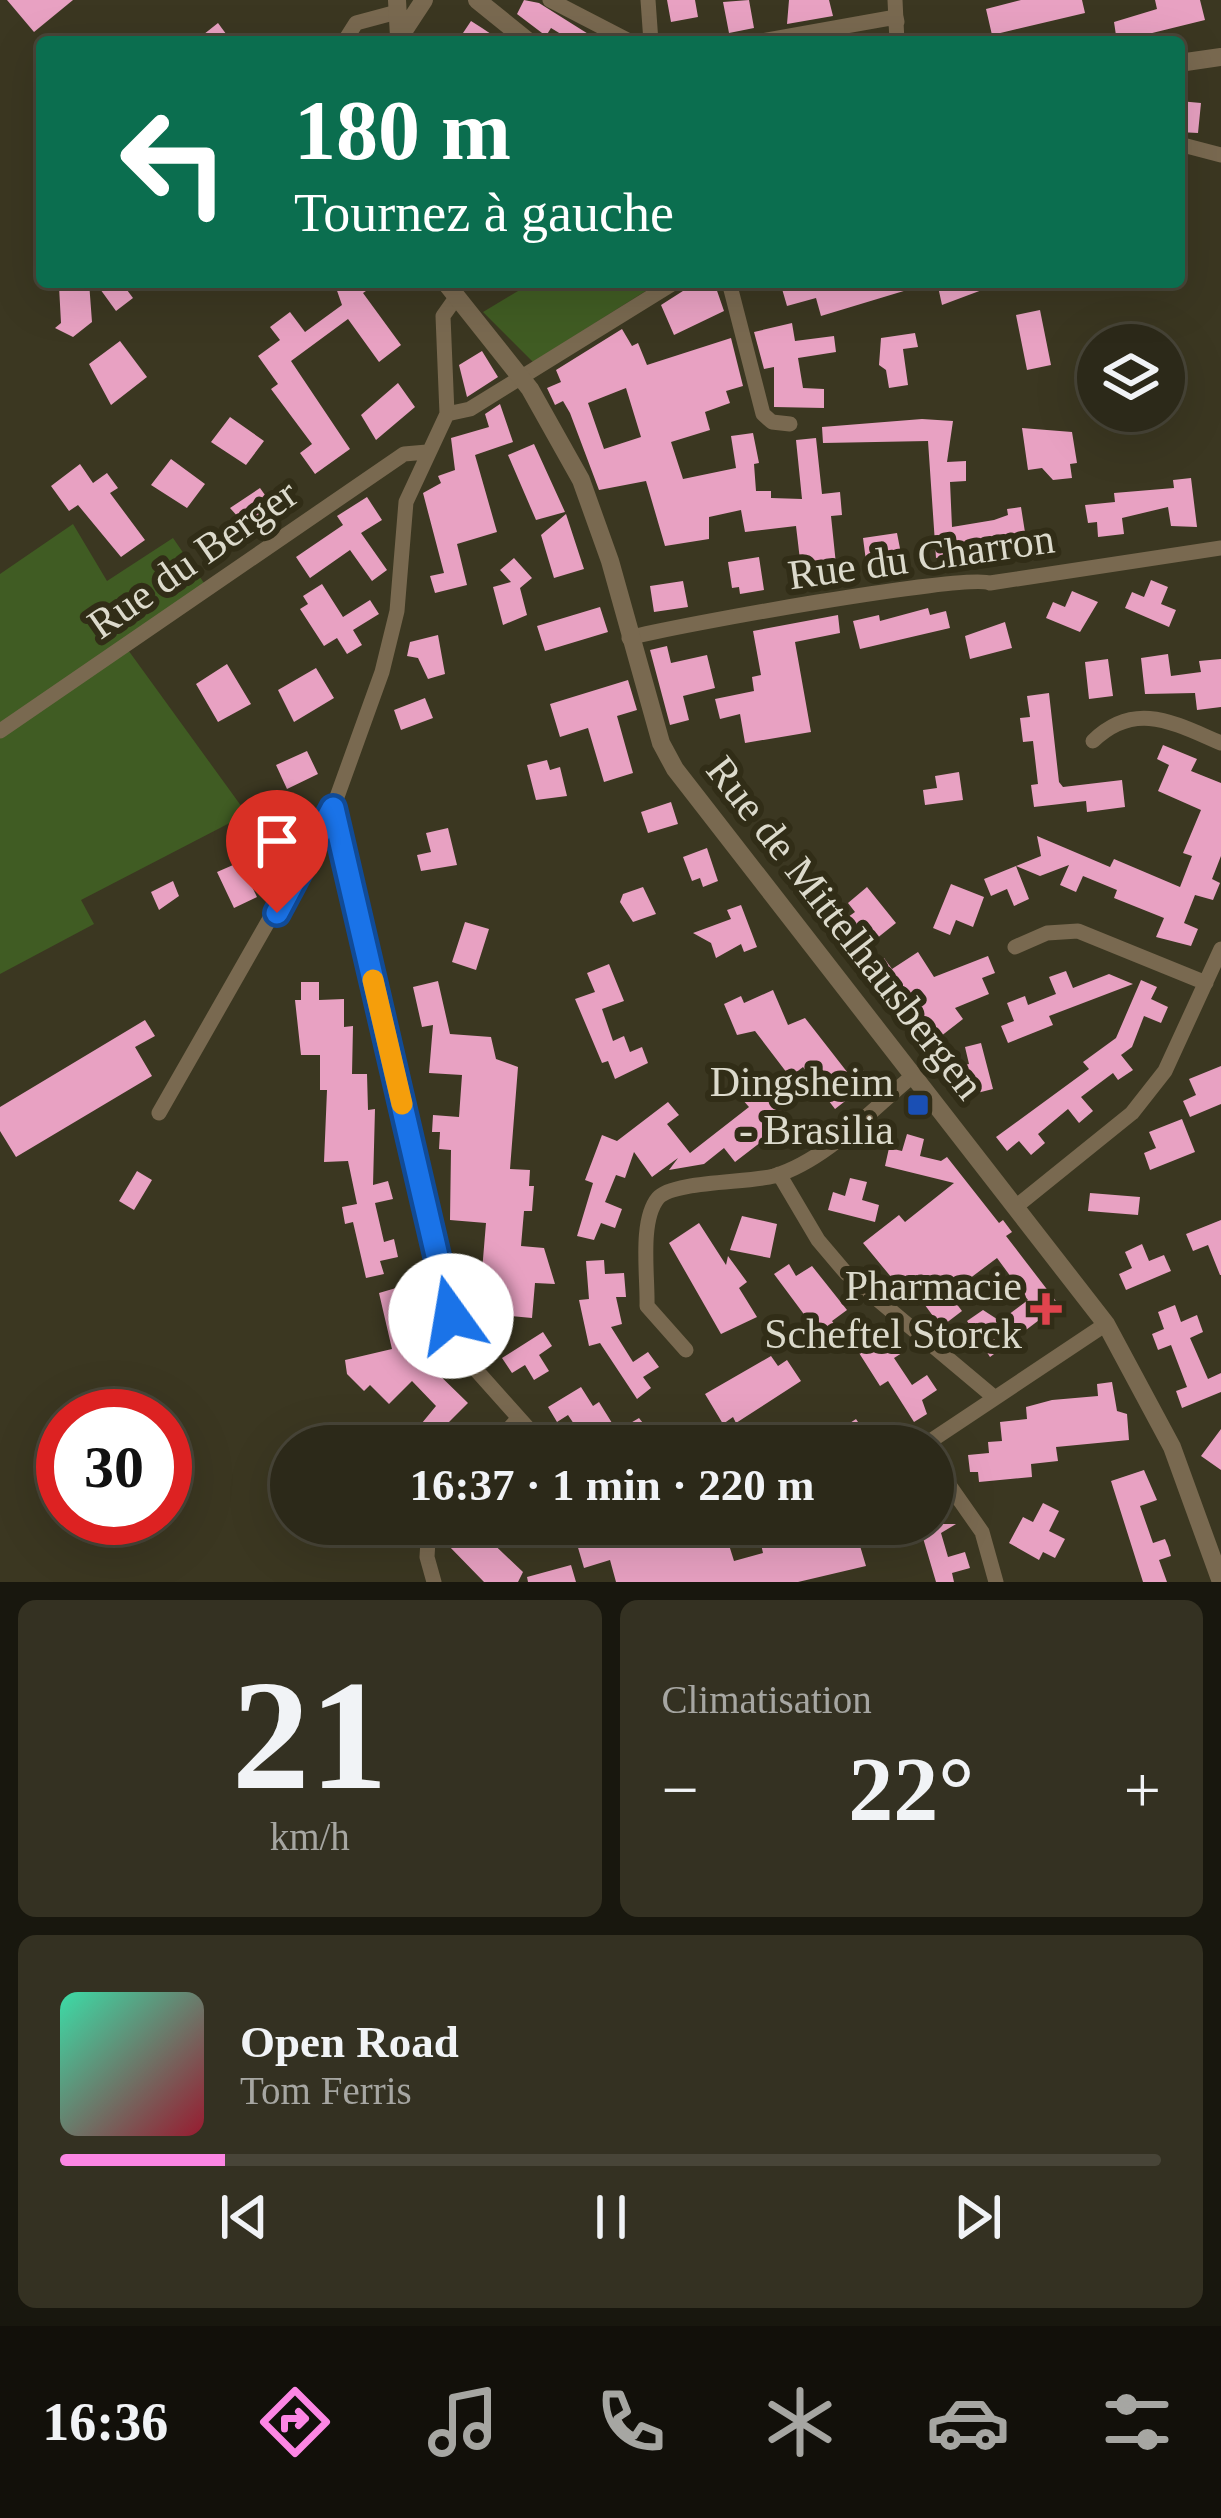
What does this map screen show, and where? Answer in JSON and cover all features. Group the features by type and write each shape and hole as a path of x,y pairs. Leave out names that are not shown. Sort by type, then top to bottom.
{"street":[{"path":"402,36 424,0"},
{"path":"476,0 521,36"},
{"path":"550,0 619,36"},
{"path":"648,0 651,36"},
{"path":"896,0 897,36"},
{"path":"348,36 356,23 397,6 399,36"},
{"path":"789,36 896,17 897,22"},
{"path":"1185,62 1221,57"},
{"path":"1185,146 1221,155"},
{"path":"447,414 470,410 665,288"},
{"path":"731,288 763,414 772,422 790,424"},
{"path":"159,1113 333,808 382,672 397,611 406,502 447,414 443,316 450,291"},
{"name":"Rue de Mittelhausbergen","path":"450,291 522,378 581,480 610,560 661,743 675,769 1106,1324 1172,1447 1221,1581"},
{"name":"Rue du Berger","path":"0,730 404,454 427,452"},
{"name":"Rue du Charron","path":"629,638 927,586 1014,580 1221,548"},
{"path":"1094,741 1112,723 1144,714 1221,743"},
{"path":"333,808 451,1316 477,1371 520,1425"},
{"path":"1015,947 1047,933 1078,931 1206,983"},
{"path":"1018,1205 1132,1113 1165,1071 1221,949"},
{"path":"686,1350 647,1306 650,1220 657,1198 673,1187 735,1185 779,1174 811,1158 915,1074"},
{"path":"779,1174 818,1240 846,1273 995,1399"},
{"path":"954,1426 1106,1324"},
{"path":"512,1425 516,1421"},
{"path":"954,1492 982,1532 996,1582"},
{"path":"428,1545 434,1582"}],"green space":[{"path":"523,288 650,288 533,362 483,312"},
{"path":"73,524 107,581 173,538 204,583 123,643 247,814 81,900 94,924 0,974 0,574"}],"building":[{"path":"7,0 73,0 34,32"},
{"path":"524,0 539,3 591,36 564,36 551,28 546,36 517,14"},
{"path":"667,0 695,0 698,17 671,22"},
{"path":"749,0 754,28 729,33 723,2"},
{"path":"789,0 829,0 833,16 787,24"},
{"path":"1021,0 1082,0 1085,13 992,35 986,9"},
{"path":"1155,0 1200,0 1205,20 1140,36 1116,36 1114,22 1157,9"},
{"path":"471,21 494,36 461,36"},
{"path":"218,23 228,36 202,36"},
{"path":"1185,102 1201,103 1198,133 1185,132"},
{"path":"59,288 89,288 92,322 73,337 55,328 61,323"},
{"path":"99,288 126,288 133,298 116,311"},
{"path":"336,288 370,288 363,293 401,345 379,362 348,319 291,361 350,449 315,474 300,453 312,444 271,389 278,384 258,356 280,340 270,327 290,312 305,332 342,305"},
{"path":"688,288 716,288 724,311 674,335 661,305"},
{"path":"782,288 914,288 821,316 816,298 787,306"},
{"path":"938,288 987,288 942,305"},
{"path":"1040,310 1051,365 1027,370 1016,315"},
{"path":"792,323 795,341 834,336 836,352 798,358 803,388 824,389 824,408 774,407 774,367 764,369 754,332"},
{"path":"622,329 632,346 638,343 647,365 731,338 743,386 726,391 730,403 705,412 710,430 671,442 683,479 736,468 731,436 753,433 759,463 754,464 756,491 771,491 771,498 802,499 796,440 816,438 822,494 840,492 842,515 831,516 837,574 813,577 811,559 800,560 796,526 745,532 741,510 709,517 709,539 665,546 646,481 599,490 570,413 563,401 555,405 547,388 561,382 556,370","holes":["626,388 641,437 604,449 588,403"]},
{"path":"915,333 918,347 903,349 908,385 889,388 886,370 879,365 881,338"},
{"path":"120,341 147,377 111,405 89,364"},
{"path":"482,351 498,377 467,397 459,365"},
{"path":"398,383 415,407 376,440 361,415"},
{"path":"500,404 513,442 475,455 497,532 457,544 467,585 435,593 430,576 444,573 423,493 441,483 438,476 455,470 451,438 489,427 485,414"},
{"path":"230,417 264,441 246,465 211,442"},
{"path":"953,421 947,462 966,461 966,481 950,482 952,527 994,520 1008,515 1007,509 1021,507 1027,545 936,558 928,441 823,443 822,427"},
{"path":"1022,428 1072,432 1077,463 1070,464 1072,478 1053,480 1042,468 1028,470"},
{"path":"534,444 565,512 536,520 508,455"},
{"path":"171,459 205,484 187,508 151,485"},
{"path":"80,464 93,483 107,473 118,488 110,493 145,540 121,557 78,505 69,511 51,486"},
{"path":"1191,478 1197,527 1171,526 1168,507 1122,518 1124,534 1098,537 1097,522 1088,523 1085,505 1115,502 1114,493 1174,488 1173,480"},
{"path":"260,488 275,509 248,528 230,508"},
{"path":"367,497 382,520 361,533 387,570 372,581 350,550 310,578 296,557 343,525 337,516"},
{"path":"566,514 584,569 554,578 541,535"},
{"path":"897,533 903,564 882,567 881,559 866,561 863,538"},
{"path":"759,557 764,590 740,594 739,587 732,588 728,562"},
{"path":"514,558 532,578 520,588 527,615 503,625 493,587 511,582 500,570"},
{"path":"1151,580 1168,587 1161,604 1176,610 1169,627 1125,608 1132,592 1144,597"},
{"path":"683,581 688,607 654,612 650,586"},
{"path":"322,584 343,617 370,600 379,614 353,630 362,645 347,654 337,638 324,646 300,609 308,604 303,596"},
{"path":"1072,591 1098,602 1080,632 1046,618 1053,602 1065,607"},
{"path":"600,607 608,632 545,651 537,626"},
{"path":"928,608 930,615 946,611 950,628 860,649 853,621 879,615 880,621"},
{"path":"838,615 840,633 795,642 811,732 745,743 740,714 720,719 715,699 754,691 752,677 761,675 753,631"},
{"path":"1005,622 1012,648 970,659 965,636"},
{"path":"438,635 445,674 428,679 418,658 407,656 410,642"},
{"path":"667,646 671,663 707,655 715,688 683,696 689,720 670,725 650,650"},
{"path":"1168,654 1171,676 1201,672 1199,661 1221,659 1221,707 1197,710 1195,693 1145,694 1141,658"},
{"path":"1108,659 1113,696 1089,699 1085,662"},
{"path":"227,664 251,704 218,722 196,684"},
{"path":"316,668 334,698 294,722 278,690"},
{"path":"628,680 637,710 617,716 633,773 604,782 588,728 560,737 550,704"},
{"path":"1049,693 1059,782 1063,787 1122,780 1125,807 1087,812 1086,801 1034,807 1031,785 1038,784 1033,741 1023,742 1020,718 1030,717 1027,696"},
{"path":"425,698 433,718 401,730 394,710"},
{"path":"1163,745 1197,759 1191,771 1221,783 1221,856 1212,879 1220,883 1213,900 1195,895 1184,923 1198,929 1191,946 1156,937 1164,918 1114,898 1117,890 1083,876 1076,892 1060,885 1069,865 1040,876 1016,866 1041,856 1037,836 1110,867 1114,859 1180,887 1192,856 1183,853 1201,810 1158,791 1169,765 1157,759"},
{"path":"307,751 318,774 287,789 276,765"},
{"path":"547,760 550,770 560,767 567,796 536,800 527,765"},
{"path":"959,772 963,800 925,805 923,790 937,788 935,776"},
{"path":"671,802 678,824 648,833 641,812"},
{"path":"448,828 457,865 421,871 417,855 431,852 426,833"},
{"path":"707,848 718,881 703,887 700,878 692,881 683,857"},
{"path":"240,862 257,897 234,908 217,872"},
{"path":"1016,866 1029,899 1014,906 1007,889 991,896 984,879"},
{"path":"173,881 179,896 159,910 151,892"},
{"path":"951,884 984,897 973,927 956,920 950,935 933,928"},
{"path":"643,887 656,914 633,922 620,902 623,894"},
{"path":"867,887 896,923 861,951 853,940 860,933 848,917 855,912 848,903"},
{"path":"741,905 757,947 744,952 741,944 716,958 711,943 693,933 731,919 727,910"},
{"path":"465,922 489,929 476,970 452,962"},
{"path":"918,952 934,977 988,956 995,973 982,978 989,994 955,1008 963,1019 936,1040 898,995 887,998 869,970 884,958 892,969"},
{"path":"609,964 624,1001 602,1009 613,1041 624,1036 630,1052 642,1047 648,1063 615,1079 608,1061 602,1063 575,999 595,992 587,973"},
{"path":"1066,971 1073,988 1109,974 1133,984 1049,1016 1053,1025 1008,1043 1001,1026 1014,1021 1007,1003 1025,996 1028,1005 1056,994 1049,977"},
{"path":"1141,980 1157,987 1151,999 1168,1007 1161,1023 1144,1016 1132,1047 1121,1055 1133,1070 1118,1080 1113,1073 1081,1097 1093,1111 1079,1123 1068,1109 1038,1134 1045,1143 1031,1155 1019,1141 1007,1151 996,1137 1089,1069 1083,1062 1116,1038"},
{"path":"438,981 450,1034 491,1037 496,1059 518,1067 510,1169 530,1170 529,1186 534,1186 532,1211 524,1211 521,1246 544,1248 555,1284 535,1283 532,1318 488,1314 488,1323 471,1322 472,1270 482,1271 486,1223 450,1220 451,1150 439,1149 440,1132 432,1132 433,1115 459,1117 462,1075 429,1073 433,1025 422,1027 413,987"},
{"path":"301,982 319,982 319,1000 344,999 344,1027 353,1026 352,1074 367,1074 368,1110 375,1109 373,1185 388,1181 393,1199 375,1203 384,1242 394,1239 398,1257 380,1261 384,1274 366,1278 353,1222 345,1224 342,1207 357,1204 348,1161 324,1162 327,1090 320,1090 320,1055 301,1055 295,1000 301,1000"},
{"path":"773,990 788,1025 805,1018 851,1077 862,1069 871,1081 835,1109 803,1067 790,1077 755,1031 737,1035 724,1004 741,996 744,1003"},
{"path":"145,1020 155,1036 135,1047 152,1076 16,1157 0,1131 0,1107"},
{"path":"981,1043 993,1089 977,1093 973,1081 956,1086 951,1068 969,1064 965,1047"},
{"path":"1221,1066 1221,1104 1190,1117 1183,1101 1196,1095 1189,1079"},
{"path":"763,1083 792,1121 777,1133 781,1138 766,1149 761,1142 735,1162 724,1148 704,1164 669,1170 678,1158 652,1177 634,1152 625,1178 616,1175 605,1202 622,1209 615,1228 601,1223 594,1240 577,1236 593,1183 585,1180 602,1135 617,1141 668,1102 679,1115 667,1124 690,1153 749,1107 742,1099"},
{"path":"1182,1119 1195,1152 1150,1170 1144,1153 1156,1148 1149,1132"},
{"path":"907,1134 924,1139 920,1156 941,1161 947,1157 999,1223 1003,1220 1012,1232 1006,1236 1059,1305 990,1357 967,1321 983,1310 1000,1321 1028,1300 997,1258 949,1294 962,1311 941,1327 922,1301 915,1306 863,1243 899,1215 905,1222 954,1183 885,1166 889,1148 902,1151"},
{"path":"137,1171 152,1180 134,1210 119,1201"},
{"path":"850,1178 867,1182 862,1200 879,1205 875,1222 828,1210 833,1192 845,1196"},
{"path":"1090,1193 1140,1197 1138,1215 1088,1211"},
{"path":"742,1216 777,1224 770,1258 730,1250"},
{"path":"1221,1220 1220,1275 1208,1245 1193,1251 1186,1234"},
{"path":"699,1223 726,1265 728,1256 747,1282 739,1288 757,1317 721,1334 669,1243"},
{"path":"1142,1244 1149,1261 1164,1255 1171,1271 1126,1290 1119,1274 1132,1268 1125,1252"},
{"path":"604,1260 605,1274 624,1273 626,1297 616,1297 622,1324 611,1327 633,1362 648,1352 659,1367 643,1377 651,1388 637,1399 600,1343 589,1346 579,1300 589,1299 586,1261"},
{"path":"789,1264 796,1276 812,1266 847,1310 832,1321 841,1334 826,1344 774,1274"},
{"path":"396,1288 399,1302 417,1298 421,1316 401,1321 437,1355 428,1364 468,1403 446,1425 420,1425 436,1406 412,1381 389,1404 370,1385 364,1391 347,1374 345,1360 392,1349 379,1293"},
{"path":"1175,1305 1181,1322 1197,1315 1203,1332 1190,1338 1208,1379 1221,1373 1221,1392 1182,1408 1176,1391 1187,1387 1171,1345 1158,1350 1152,1334 1164,1329 1158,1312"},
{"path":"543,1332 552,1346 539,1355 549,1371 534,1380 525,1365 512,1373 502,1358"},
{"path":"869,1336 877,1348 892,1338 902,1353 894,1358 912,1385 927,1375 937,1390 922,1400 927,1414 914,1422 888,1381 880,1386 854,1345"},
{"path":"771,1356 778,1366 787,1360 801,1381 736,1423 733,1417 723,1424 705,1394"},
{"path":"1112,1382 1117,1411 1127,1414 1129,1440 1056,1447 1058,1461 1031,1464 1032,1477 979,1482 978,1472 970,1472 968,1455 989,1453 988,1442 1002,1441 1000,1422 1027,1419 1026,1407 1052,1400 1098,1396 1097,1384"},
{"path":"581,1387 593,1406 599,1402 613,1425 575,1425 568,1415 557,1422 548,1407"},
{"path":"1221,1429 1221,1470 1201,1456"},
{"path":"1144,1470 1157,1500 1140,1506 1153,1543 1165,1539 1168,1546 1171,1556 1159,1560 1167,1582 1143,1582 1111,1481"},
{"path":"1043,1503 1059,1511 1049,1531 1065,1539 1055,1558 1043,1552 1039,1560 1009,1543 1023,1517 1033,1522"},
{"path":"448,1545 495,1545 523,1572 518,1582 484,1582"},
{"path":"577,1545 729,1545 734,1561 763,1553 761,1545 860,1545 866,1566 798,1582 616,1582 610,1560 584,1568"},
{"path":"925,1545 944,1545 948,1557 965,1552 970,1568 952,1573 954,1582 936,1582"},
{"path":"571,1565 576,1582 528,1582 527,1577"}],"slow traffic":[{"path":"373,980 402,1104"}],"place":[{"name":"Dingsheim - Brasilia","path":"918,1105"},
{"name":"Pharmacie Scheftel Storck","path":"1046,1309"}],"route":[{"path":"277,913 333,808 451,1316"}]}
